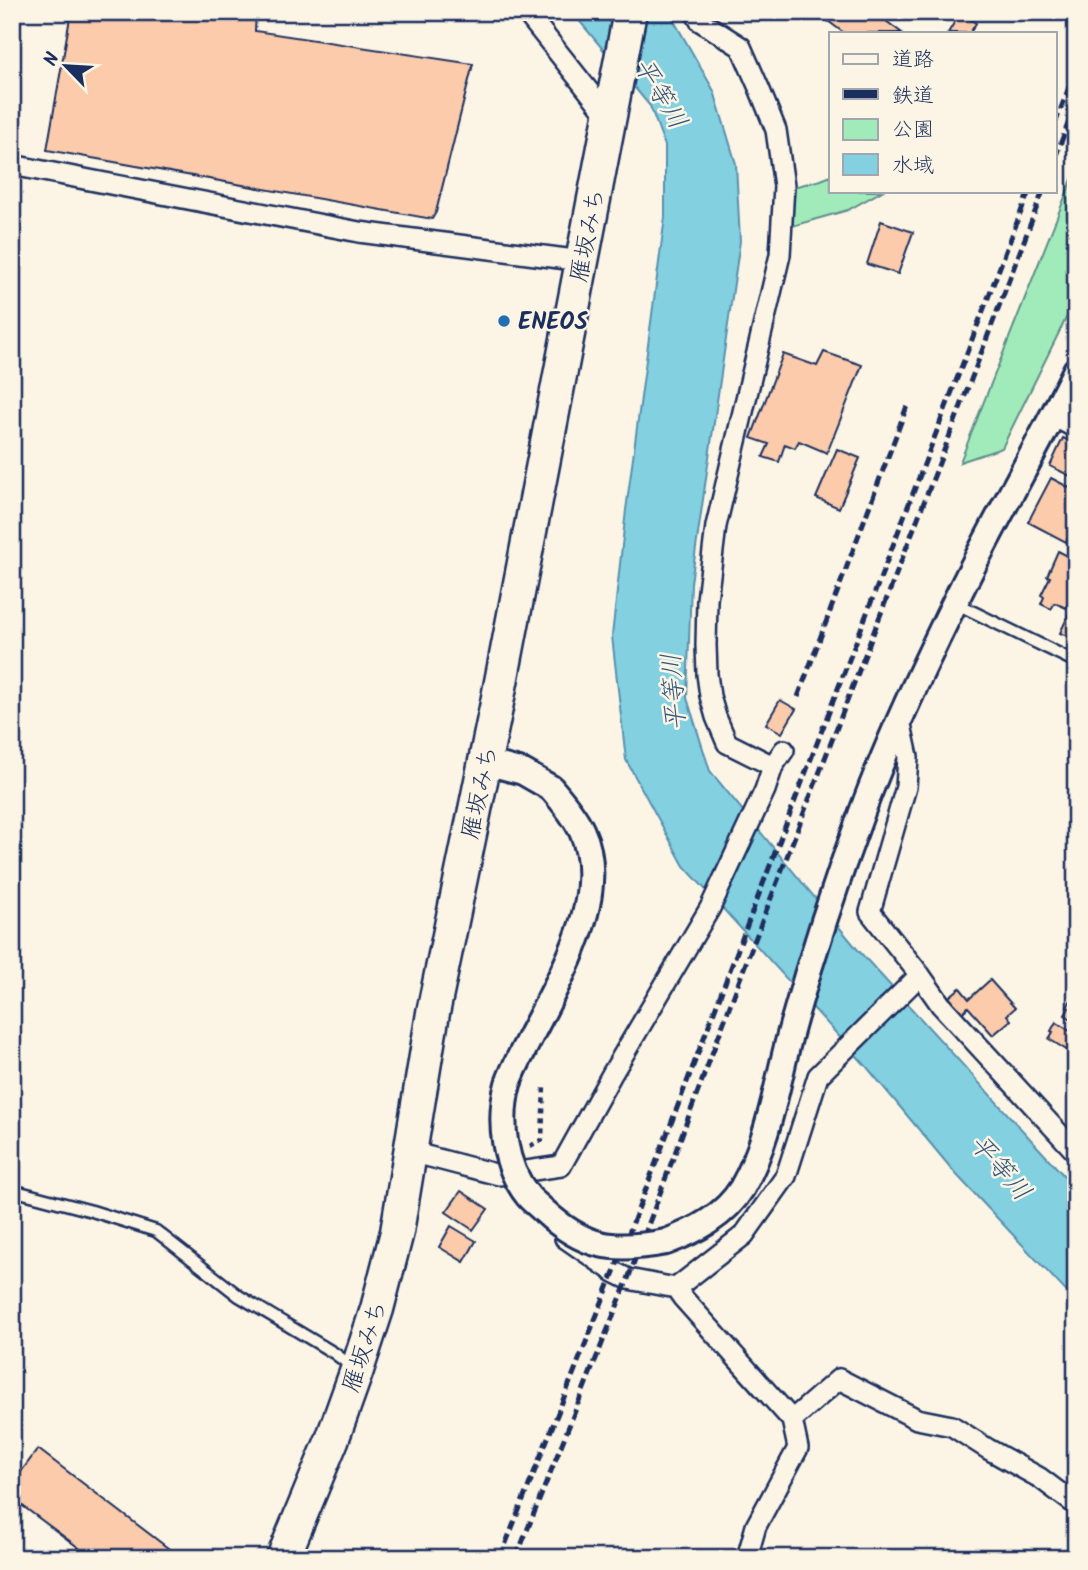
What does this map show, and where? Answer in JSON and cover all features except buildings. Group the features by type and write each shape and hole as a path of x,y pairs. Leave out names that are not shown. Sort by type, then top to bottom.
{"highway":[{"name":"雁坂みち","path":"283,1558 332,1440 357,1370 377,1309 397,1232 433,1013 485,762 630,12"}],"street":[{"path":"526,12 611,111"},
{"path":"411,1152 499,1175 561,1166 710,908 779,758 727,743 710,695 706,645 707,600 716,526 780,255 784,186 776,130 741,47 700,21 695,12"},
{"path":"12,180 20,166 359,232 582,261"},
{"path":"485,762 523,772 551,788 572,813 585,838 590,856 590,884 579,934 508,1084 503,1113 509,1163 529,1197 560,1226 590,1242 610,1247 633,1247 674,1239 725,1210 741,1189 755,1159 834,890 900,719 954,603 1076,370"},
{"path":"1053,416 1076,428"},
{"path":"900,719 908,757 906,787 870,912 913,981 941,1005 1076,1153"},
{"path":"677,1288 744,1235 786,1176 818,1076 913,981"},
{"path":"499,1175 524,1207 614,1272 628,1279 677,1288 792,1420 798,1448 756,1526 747,1558"},
{"path":"792,1420 839,1379 917,1419 952,1426 1040,1478 1076,1505"}],"lane":[{"path":"954,603 1076,662"},
{"path":"12,1190 92,1210 156,1231 239,1296 334,1353 357,1370"}],"path":[{"path":"530,1146 542,1140 544,1085"}],"green space":[{"path":"1076,169 1076,298 1002,448 960,462"},
{"path":"829,177 829,192 880,192 848,210 789,227 793,187"}],"water":[{"name":"平等川","path":"572,12 667,12 714,91 736,164 740,241 691,583 687,698 710,771 858,950 1076,1189 1076,1302 955,1173 866,1066 684,866 626,760 612,636 665,217 665,146 650,106"}],"railway":[{"path":"1056,121 1076,69"},
{"path":"1056,155 1076,103"},
{"path":"500,1558 614,1272 1029,192"},
{"path":"516,1558 628,1279 747,960 1043,192"},
{"path":"798,697 907,406"}],"place":[{"name":"ENEOS","path":"504,321"}]}
